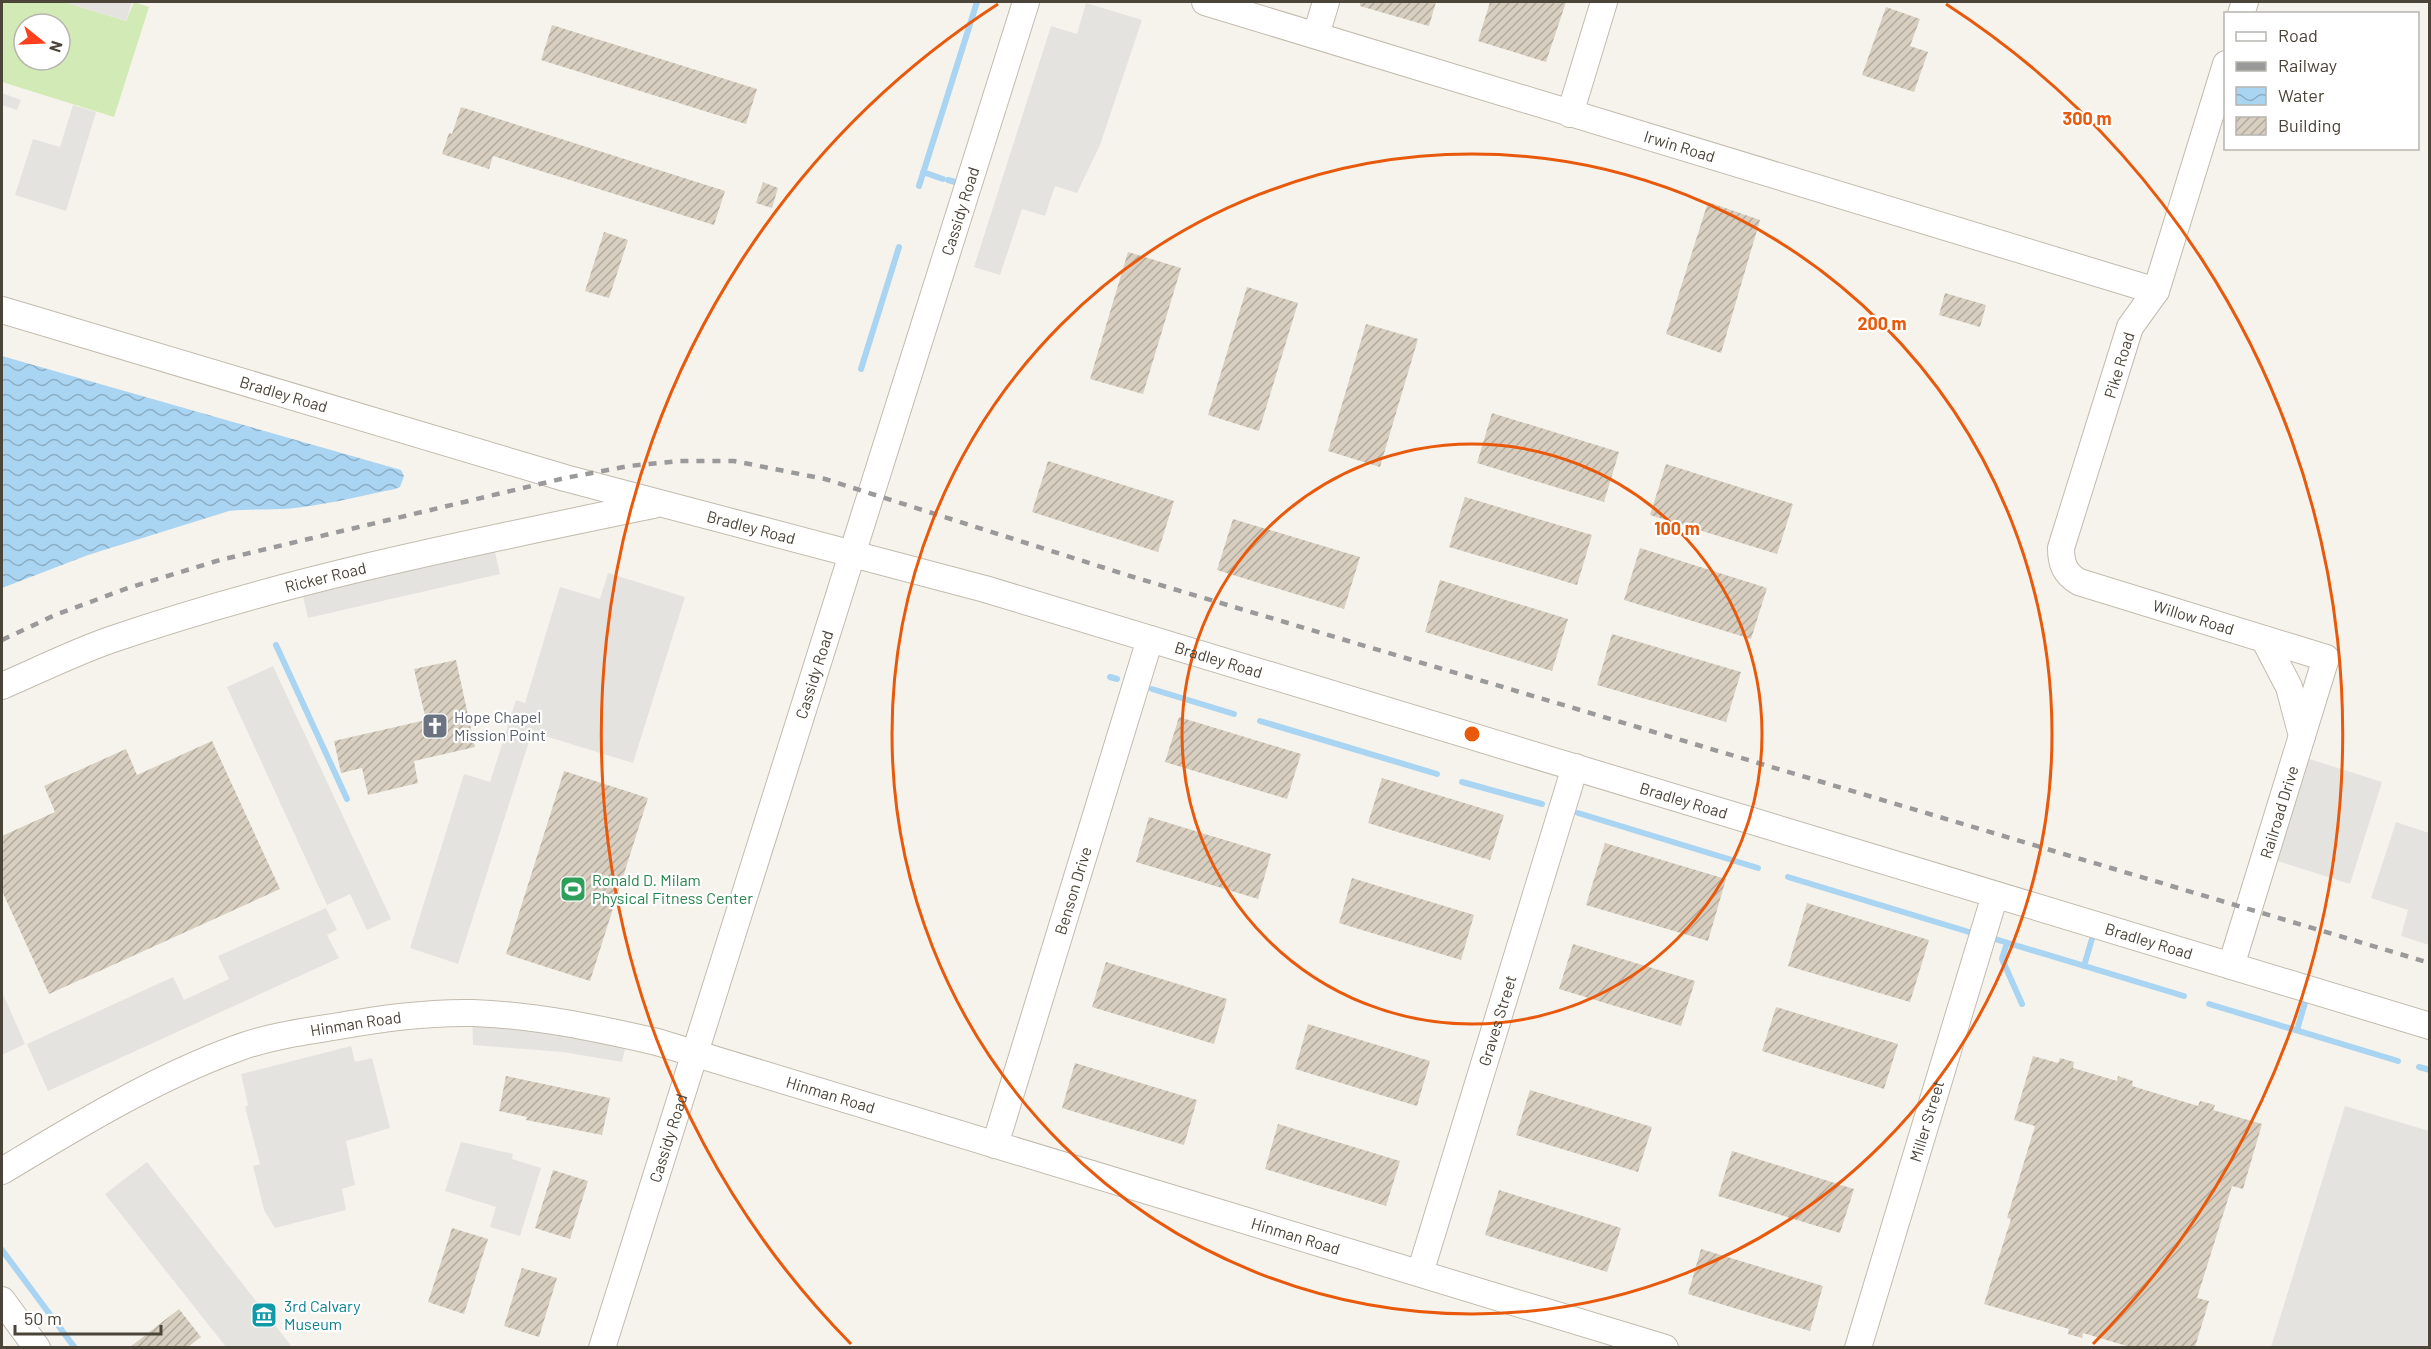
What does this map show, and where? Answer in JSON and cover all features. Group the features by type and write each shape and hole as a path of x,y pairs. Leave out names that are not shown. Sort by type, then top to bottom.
{"street":[{"name":"Cassidy Road","path":"602,1347 1026,2"},
{"name":"Irwin Road","path":"1205,2 2156,291"},
{"path":"1316,35 1326,2"},
{"path":"1570,114 1604,2"},
{"name":"Pike Road","path":"2065,569 2061,561 2061,548 2130,327 2156,291 2224,70"},
{"name":"Bradley Road","path":"2,310 565,478 986,589 2430,1026"},
{"name":"Ricker Road","path":"2,686 108,641 223,604 405,558 660,503"},
{"name":"Willow Road","path":"2065,569 2079,582 2326,658"},
{"name":"Benson Drive","path":"995,1145 1150,639"},
{"path":"2264,639 2289,687 2302,736"},
{"name":"Railroad Drive","path":"2231,966 2326,658"},
{"name":"Graves Street","path":"1420,1274 1575,767"},
{"name":"Miller Street","path":"1858,1347 1995,895"},
{"name":"Hinman Road","path":"2,1170 165,1078 237,1048 322,1028 426,1014 472,1013 569,1023 657,1042 1665,1347"},
{"path":"2,1300 37,1347"}],"green space":[{"path":"2,2 64,2 126,21 134,2 149,7 114,117 2,82"}],"shaded area":[{"path":"64,2 132,2 126,21"},
{"path":"1086,3 1142,20 1100,145 1077,193 1055,186 1045,216 1022,209 1000,275 974,267 1051,26 1077,34"},
{"path":"2,93 21,100 17,110 2,105"},
{"path":"73,105 96,112 66,211 15,195 33,139 60,147"},
{"path":"492,539 500,574 308,618 300,583"},
{"path":"608,573 685,597 633,763 532,732 458,964 410,948 464,774 490,782 516,700 525,703 560,587 600,599"},
{"path":"273,666 391,919 367,930 350,894 327,905 227,687"},
{"path":"2297,755 2382,782 2350,884 2265,857"},
{"path":"2396,822 2429,833 2429,945 2401,936 2408,910 2371,898"},
{"path":"326,908 337,930 327,935 339,958 48,1091 27,1044 173,977 184,1000 229,979 218,956"},
{"path":"2,992 25,1044 2,1055"},
{"path":"472,1013 628,1036 622,1062 563,1052 473,1045"},
{"path":"351,1046 355,1062 372,1058 390,1128 346,1141 355,1185 342,1189 346,1210 275,1228 264,1210 253,1166 260,1164 245,1107 248,1105 241,1074"},
{"path":"2345,1106 2429,1131 2429,1347 2271,1347"},
{"path":"461,1142 513,1154 512,1159 541,1168 520,1236 490,1227 496,1207 445,1191"},
{"path":"147,1162 292,1347 226,1347 105,1194"}],"water":[{"path":"2,356 401,470 404,476 400,487 395,489 338,501 294,508 229,511 88,555 2,588"}],"building":[{"path":"1360,2 1436,2 1429,26 1360,6"},
{"path":"1490,2 1566,2 1546,62 1478,41"},
{"path":"1886,7 1920,19 1910,46 1928,52 1914,92 1862,75"},
{"path":"552,25 757,89 746,124 541,60"},
{"path":"461,107 725,191 714,225 493,156 489,169 442,154"},
{"path":"763,182 778,188 772,208 756,203"},
{"path":"1708,202 1760,220 1721,353 1666,334"},
{"path":"604,232 628,240 609,298 585,291"},
{"path":"1128,252 1181,268 1143,394 1090,379"},
{"path":"1247,287 1298,303 1259,431 1208,415"},
{"path":"1945,293 1986,305 1980,327 1939,315"},
{"path":"1366,324 1418,339 1380,467 1328,451"},
{"path":"1492,413 1619,452 1604,502 1477,463"},
{"path":"1048,461 1174,501 1158,552 1032,512"},
{"path":"1666,464 1793,504 1777,554 1650,515"},
{"path":"1465,497 1592,535 1577,585 1449,547"},
{"path":"1233,519 1360,557 1344,609 1217,570"},
{"path":"1640,548 1767,588 1751,639 1624,600"},
{"path":"1440,580 1568,619 1552,671 1425,632"},
{"path":"1612,634 1741,672 1726,722 1597,685"},
{"name":"Hope Chapel Mission Point","path":"456,660 475,747 414,761 418,783 368,795 362,768 341,773 334,741 426,720 414,669"},
{"path":"1179,717 1301,754 1287,799 1165,762"},
{"path":"212,741 280,889 49,994 2,891 2,836 55,812 44,786 126,749 137,775"},
{"name":"Ronald D. Milam Physical Fitness Center","path":"564,771 648,798 590,981 506,954"},
{"path":"1382,778 1504,815 1490,860 1368,823"},
{"path":"1149,817 1271,854 1258,899 1136,862"},
{"path":"1605,843 1726,879 1708,941 1586,905"},
{"path":"1352,878 1474,915 1461,960 1339,923"},
{"path":"1807,903 1929,940 1910,1002 1788,966"},
{"path":"1573,944 1695,981 1681,1026 1559,989"},
{"path":"1106,962 1227,999 1214,1044 1092,1007"},
{"path":"1776,1007 1898,1044 1884,1089 1762,1051"},
{"path":"1308,1024 1430,1061 1417,1106 1295,1069"},
{"path":"2033,1056 2058,1063 2060,1058 2074,1062 2073,1068 2117,1081 2118,1076 2133,1081 2132,1086 2198,1106 2200,1101 2215,1105 2213,1110 2262,1124 2243,1189 2232,1186 2197,1298 2209,1301 2195,1347 2130,1347 2083,1333 2082,1338 2068,1334 2069,1329 1984,1304 2011,1219 2007,1218 2035,1126 2014,1120"},
{"path":"1075,1063 1197,1100 1184,1145 1062,1108"},
{"path":"506,1076 610,1098 602,1135 526,1120 527,1117 499,1111"},
{"path":"1530,1090 1652,1127 1638,1172 1516,1135"},
{"path":"1278,1124 1400,1161 1386,1206 1265,1169"},
{"path":"1732,1151 1854,1189 1840,1233 1718,1196"},
{"path":"553,1170 588,1181 570,1239 535,1228"},
{"path":"1499,1190 1621,1228 1607,1272 1485,1235"},
{"path":"452,1228 488,1239 464,1314 428,1302"},
{"path":"1701,1249 1823,1286 1810,1331 1688,1294"},
{"path":"522,1268 557,1278 539,1337 504,1326"},
{"path":"179,1309 201,1337 188,1347 130,1347"}],"waterway":[{"path":"919,186 977,2"},
{"path":"923,172 943,179"},
{"path":"948,180 962,184"},
{"path":"861,369 899,247"},
{"path":"276,645 347,799"},
{"path":"1110,677 1117,679"},
{"path":"1152,689 1234,714"},
{"path":"1260,721 1437,774"},
{"path":"1462,782 1542,804"},
{"path":"1578,813 1758,868"},
{"path":"1788,877 1969,932"},
{"path":"2084,966 2094,932"},
{"path":"1995,939 2184,996"},
{"path":"2007,943 2002,959 2022,1004"},
{"path":"2297,1030 2307,996"},
{"path":"2209,1004 2398,1061"},
{"path":"2419,1067 2430,1070"},
{"path":"2,1250 75,1348"}],"railway":[{"path":"2,640 55,615 128,588 220,560 565,478 629,466 679,461 734,461 825,479 1130,576 2430,963"}],"place":[{"name":"Hope Chapel Mission Point","path":"435,726"},
{"name":"Ronald D. Milam Physical Fitness Center","path":"573,889"},
{"name":"3rd Calvary Museum","path":"264,1315"}]}
